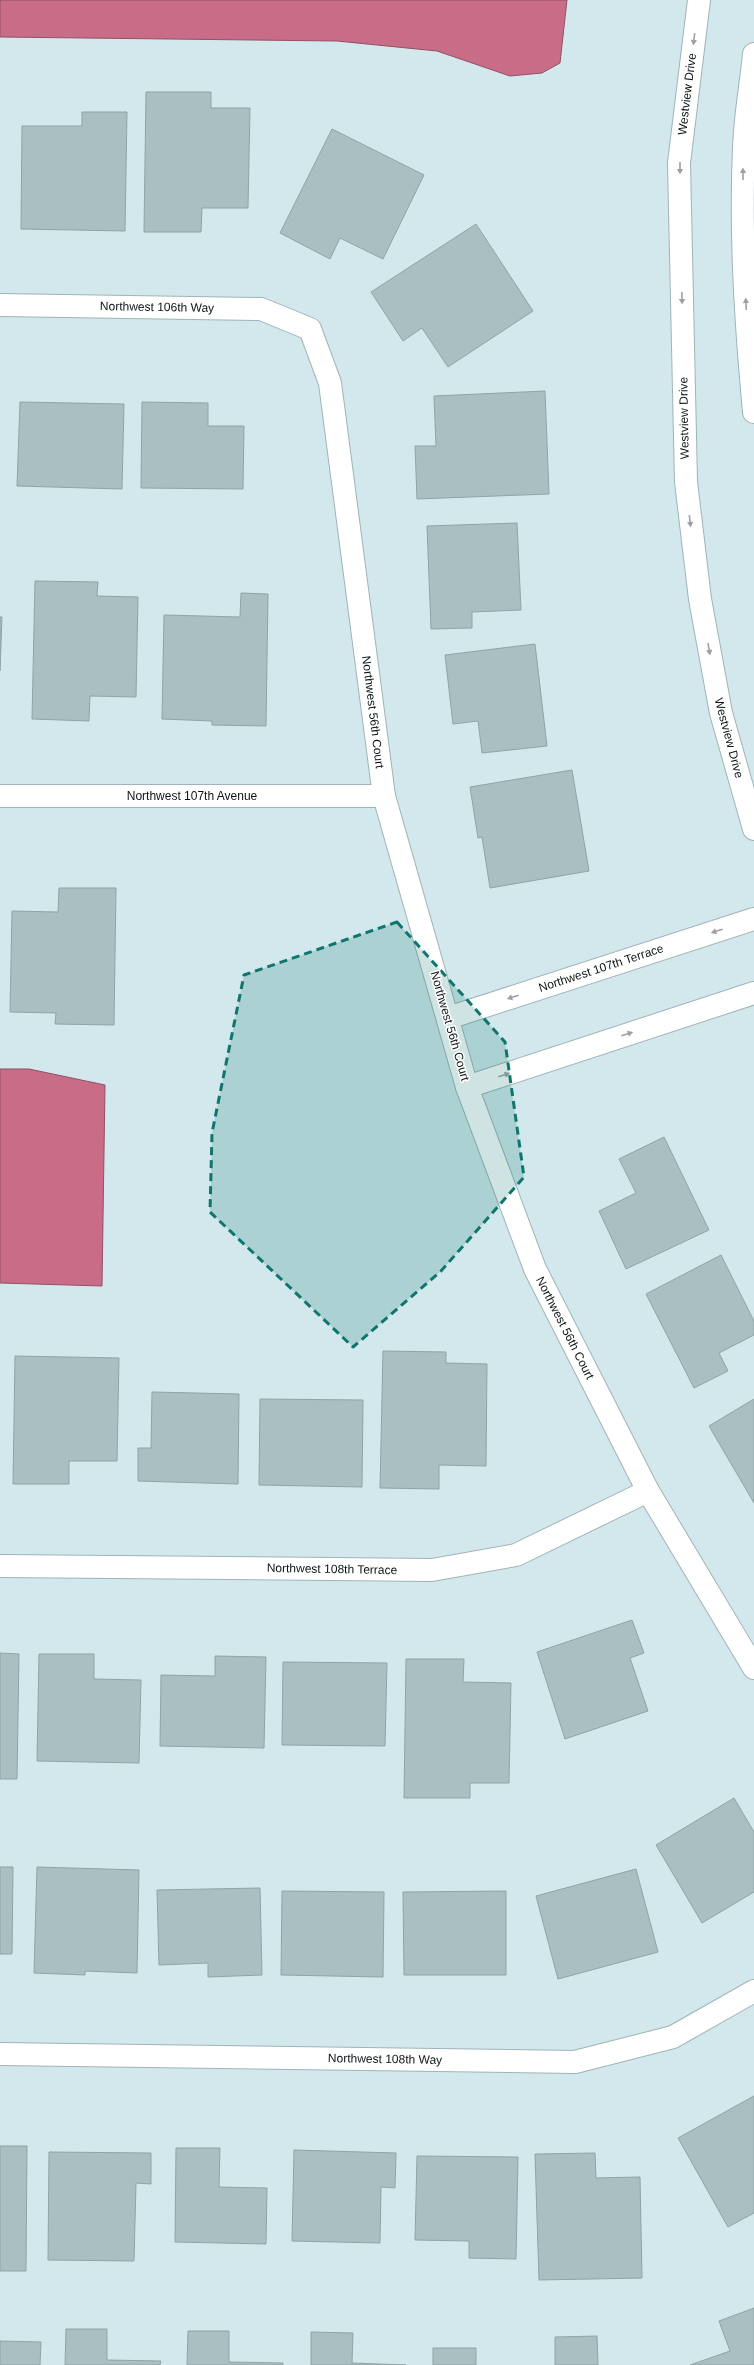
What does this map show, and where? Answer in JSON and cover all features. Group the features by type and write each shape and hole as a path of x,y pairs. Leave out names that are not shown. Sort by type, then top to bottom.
{"street":[{"name":"Westview Drive","path":"699,0 679,163 686,482 700,599 721,712 754,829"},
{"path":"754,54 744,147 743,233 749,357 754,412"},
{"name":"Northwest 106th Way","path":"0,305 261,309 310,329"},
{"name":"Northwest 56th Court","path":"310,329 330,383 384,796 467,1087 536,1269 648,1491 754,1668"},
{"name":"Northwest 107th Avenue","path":"0,796 384,796"},
{"name":"Northwest 107th Terrace","path":"448,1018 754,919"},
{"path":"467,1087 754,993"},
{"name":"Northwest 108th Terrace","path":"0,1566 432,1570 516,1555 648,1491"},
{"name":"Northwest 108th Way","path":"0,2054 575,2062 673,2037 754,1991"}],"highlighted area":[{"path":"397,922 505,1042 524,1177 441,1271 353,1347 210,1212 212,1133 244,975"}],"shaded area":[{"path":"0,0 567,0 560,63 542,73 510,76 437,51 337,41 0,37"},
{"path":"0,1069 29,1069 105,1085 102,1286 0,1283"}],"building":[{"path":"146,92 211,92 211,108 250,108 248,208 202,208 201,232 144,232"},
{"path":"82,112 127,112 125,231 21,229 22,126 82,126"},
{"path":"332,129 424,175 383,259 340,238 330,259 280,233"},
{"path":"476,224 533,311 448,367 422,328 403,341 371,292"},
{"path":"545,391 549,494 417,499 415,446 436,446 434,396"},
{"path":"20,402 124,404 122,489 17,486"},
{"path":"142,402 208,403 208,426 244,426 243,489 141,488"},
{"path":"517,523 521,610 472,612 472,628 431,629 427,526"},
{"path":"35,581 98,582 97,596 138,597 136,697 90,696 89,721 32,719"},
{"path":"241,593 268,594 266,726 212,725 212,721 162,719 164,615 240,617"},
{"path":"0,617 2,617 0,671"},
{"path":"535,644 547,746 482,753 478,721 453,724 445,655"},
{"path":"572,770 589,871 490,888 482,837 478,838 470,787"},
{"path":"59,888 116,888 114,1025 55,1024 56,1013 10,1012 12,911 58,912"},
{"path":"664,1137 709,1230 626,1269 599,1211 636,1193 619,1159"},
{"path":"721,1255 754,1321 754,1335 719,1353 728,1371 694,1388 646,1294"},
{"path":"383,1351 446,1352 446,1363 487,1364 486,1466 439,1465 439,1489 380,1488"},
{"path":"15,1356 119,1358 117,1461 69,1461 69,1484 13,1484"},
{"path":"152,1392 239,1394 238,1484 138,1481 138,1448 151,1448"},
{"path":"260,1399 363,1400 362,1487 259,1485"},
{"path":"754,1399 754,1503 709,1426"},
{"path":"632,1620 644,1653 630,1658 648,1711 565,1739 537,1652"},
{"path":"0,1653 19,1654 17,1779 0,1779"},
{"path":"39,1654 94,1654 94,1679 141,1680 139,1763 37,1761"},
{"path":"215,1656 266,1657 264,1748 160,1746 161,1675 215,1676"},
{"path":"406,1659 464,1659 463,1682 511,1683 509,1783 470,1783 470,1798 404,1798"},
{"path":"283,1662 387,1663 385,1746 282,1745"},
{"path":"734,1798 754,1832 754,1892 702,1923 656,1845"},
{"path":"0,1867 13,1867 12,1954 0,1954"},
{"path":"37,1867 139,1870 137,1973 85,1971 85,1975 34,1973"},
{"path":"636,1869 658,1952 558,1979 536,1896"},
{"path":"260,1888 262,1975 208,1977 208,1963 159,1965 157,1890"},
{"path":"282,1891 384,1892 383,1977 281,1975"},
{"path":"506,1891 506,1975 404,1975 403,1892"},
{"path":"754,2096 754,2213 728,2227 678,2138"},
{"path":"0,2146 27,2146 26,2271 0,2271"},
{"path":"176,2148 220,2148 219,2187 267,2188 266,2244 175,2242"},
{"path":"294,2150 396,2153 395,2188 381,2187 380,2243 292,2241"},
{"path":"49,2152 151,2153 151,2184 136,2183 134,2261 48,2260"},
{"path":"595,2153 596,2178 640,2177 642,2278 539,2280 535,2154"},
{"path":"417,2156 518,2157 516,2259 469,2258 469,2241 415,2240"},
{"path":"754,2308 754,2365 690,2365 730,2351 719,2321"},
{"path":"66,2329 107,2329 107,2360 161,2361 160,2365 65,2365"},
{"path":"188,2331 229,2331 229,2362 283,2363 283,2365 187,2365"},
{"path":"311,2332 353,2333 352,2363 406,2365 311,2365"},
{"path":"597,2336 598,2365 555,2365 555,2337"},
{"path":"0,2341 41,2342 40,2365 0,2365"},
{"path":"433,2348 476,2348 476,2365 433,2365"}]}
